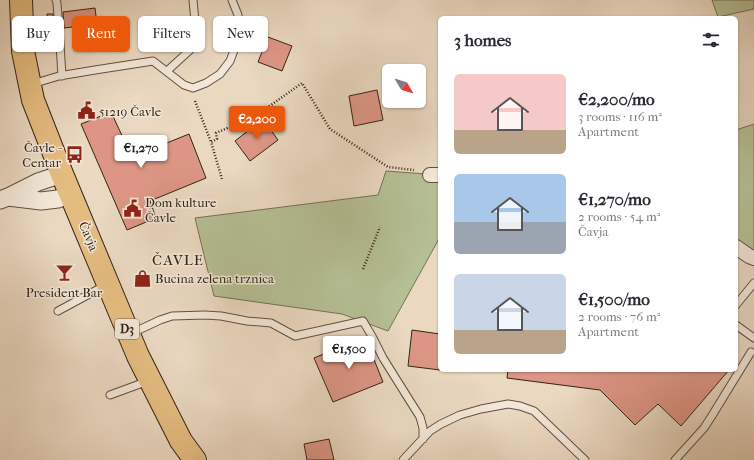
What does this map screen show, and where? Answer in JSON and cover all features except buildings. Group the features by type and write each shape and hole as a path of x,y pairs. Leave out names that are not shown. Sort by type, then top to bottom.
{"main road":[{"name":"Čavja","path":"21,0 23,51 33,100 62,174 138,356 181,441 195,460"}],"street":[{"path":"4,198 38,182 62,174"},
{"path":"4,198 42,201 58,199 71,193"},
{"path":"738,248 754,258"}],"lane":[{"path":"56,0 62,76"},
{"path":"167,71 190,50 196,32 193,0"},
{"path":"30,85 62,76 153,61 184,85 193,88 206,83 220,74 230,61 236,45 238,15 232,0"},
{"path":"738,302 754,283"},
{"path":"58,311 108,284"},
{"path":"130,335 160,320 172,316 221,316 247,321 271,323 295,336 363,321 383,358 420,417 424,439"},
{"path":"738,326 754,338"},
{"path":"674,460 704,428 751,352"},
{"path":"110,395 150,381"},
{"path":"403,460 430,431 441,424 460,414 508,404 534,411 585,460"}],"path":[{"path":"211,142 217,139 216,133 257,115 302,83 330,129 388,167 414,170"},
{"path":"195,101 211,142 222,179"},
{"path":"363,269 380,227"}],"green space":[{"path":"712,0 754,0 754,9 718,16"},
{"path":"754,124 754,251 746,248 738,240 738,129"},
{"path":"386,171 438,175 438,241 388,331 342,314 214,296 195,218 378,195"}],"place":[{"name":"51219 Čavle","path":"86,111"},
{"name":"Čavle - Centar","path":"74,154"},
{"name":"Dom kulture Čavle","path":"132,209"},
{"name":"President Bar","path":"64,273"},
{"name":"Bucina zelena trznica","path":"142,278"}],"district":[{"name":"ČAVLE","path":"178,260"}]}
